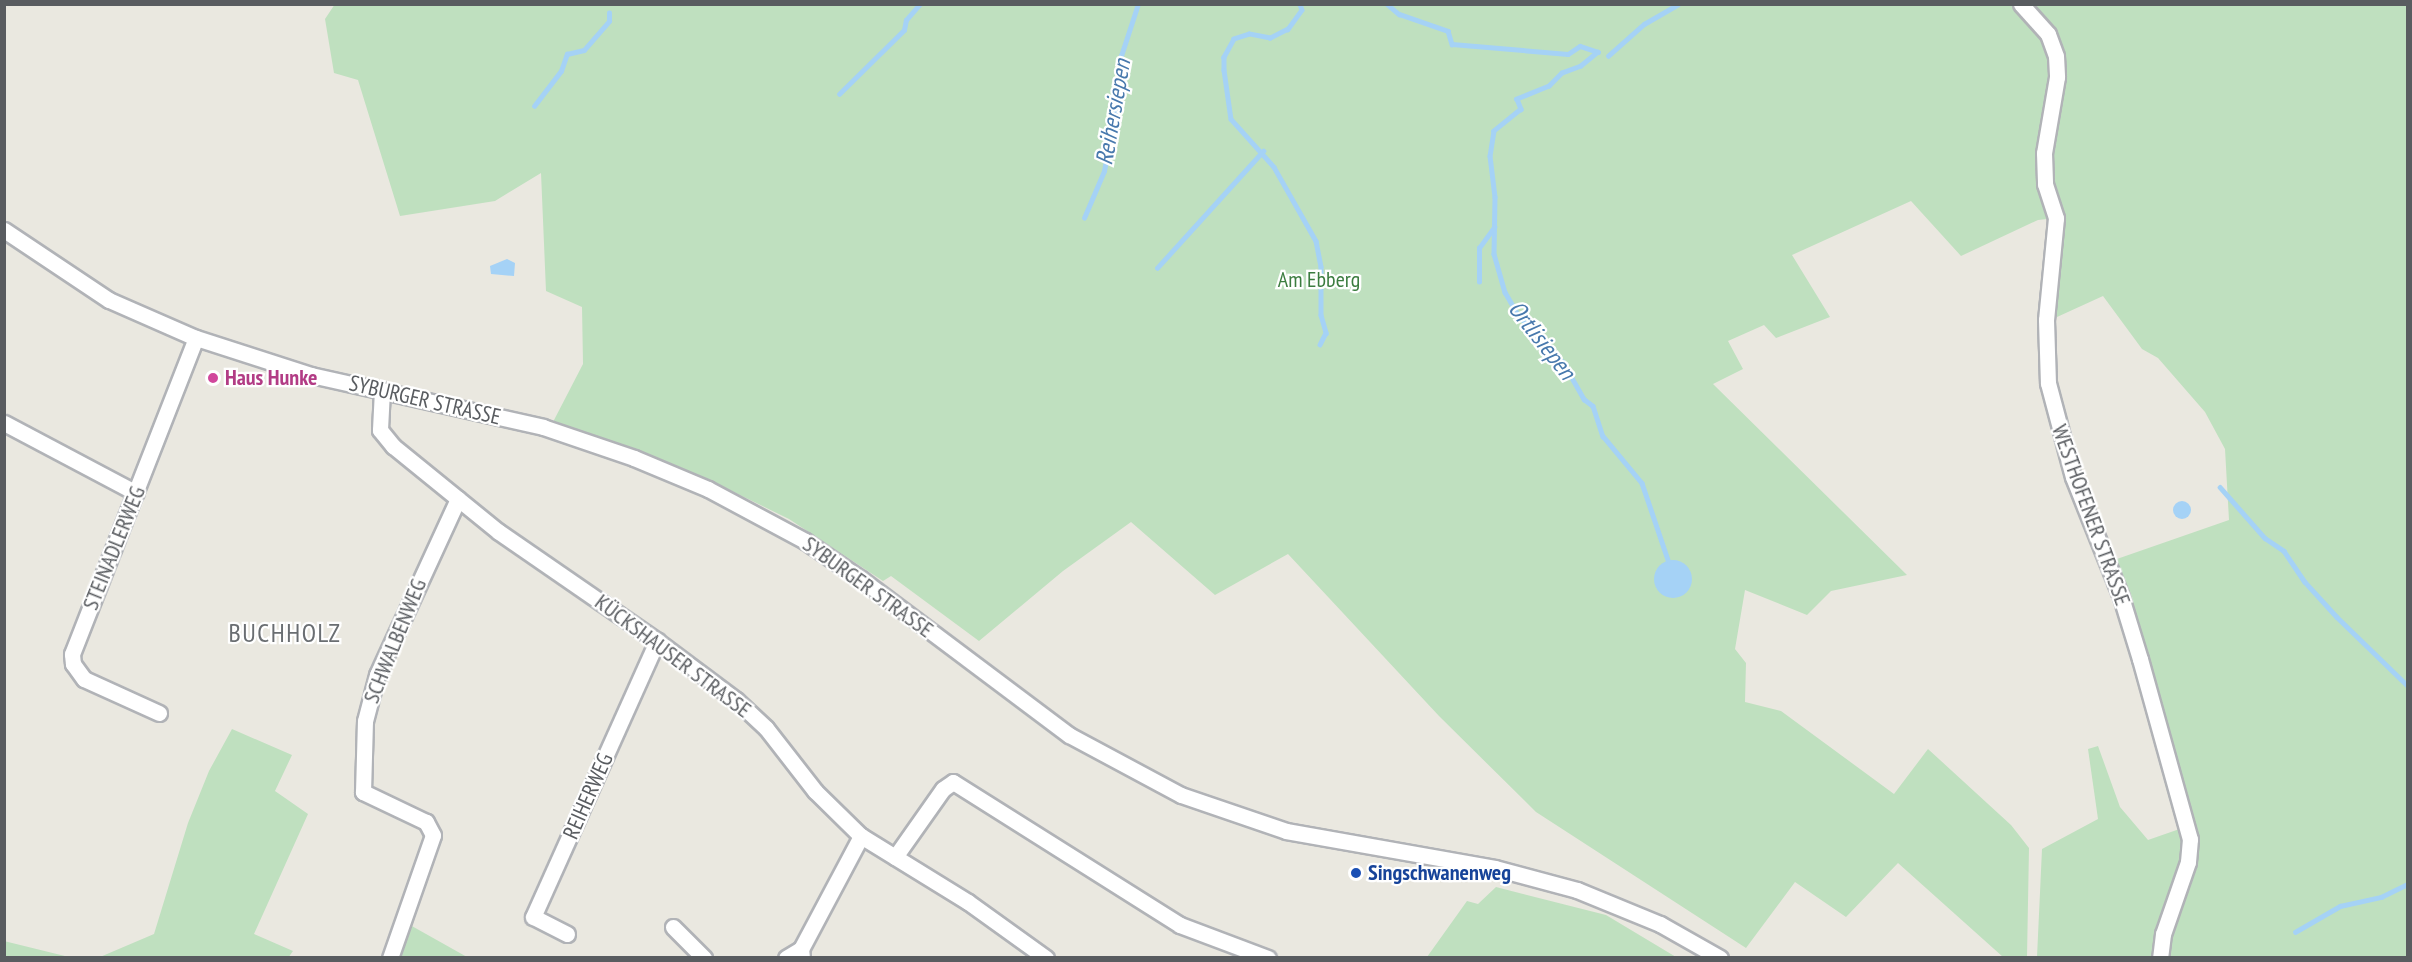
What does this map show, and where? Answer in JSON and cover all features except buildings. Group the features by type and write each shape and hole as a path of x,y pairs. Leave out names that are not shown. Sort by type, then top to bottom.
{"street":[{"name":"WESTHOFENER STRASSE","path":"2021,4 2048,34 2056,56 2057,77 2044,153 2045,184 2056,218 2046,320 2049,383 2073,477 2140,659 2190,839 2188,862 2163,934 2160,957"},
{"name":"SYBURGER STRASSE","path":"4,230 110,300 196,338 310,375 382,390 588,441 731,500 805,541 861,579 1052,723 1121,766 1181,795 1294,833 1495,868 1577,890 1660,924 1720,957"},
{"name":"STEINADLERWEG","path":"159,713 105,692 84,679 73,664 72,654 196,338"},
{"name":"KÜCKSHAUSER STRASSE","path":"382,390 380,430 385,439 458,500 657,641 752,714 815,791 861,836 1046,957"},
{"path":"4,423 136,493"},
{"name":"SCHWALBENWEG","path":"390,957 433,835 426,822 363,792 365,721 377,675 458,500"},
{"name":"REIHERWEG","path":"567,934 533,917 657,641"},
{"path":"895,857 953,782 1180,925 1268,957"},
{"path":"786,957 802,953 861,836"},
{"path":"673,927 704,957"}],"green space":[{"name":"Am Ebberg","path":"335,4 2407,5 2407,957 2037,957 2042,849 2098,819 2088,749 2098,746 2120,807 2148,840 2191,825 2133,612 2114,560 2229,520 2225,449 2205,412 2158,358 2142,349 2103,296 2057,317 2056,218 2038,220 1961,256 1911,201 1792,255 1830,317 1776,338 1764,325 1728,341 1743,369 1713,384 1907,575 1831,591 1807,615 1745,590 1735,649 1746,663 1745,702 1781,711 1894,794 1928,749 2011,825 2029,848 2027,957 2003,957 1898,863 1846,917 1795,882 1746,948 1536,812 1439,716 1288,554 1215,595 1131,522 1063,571 979,641 891,576 883,581 789,519 707,479 553,422 583,364 582,307 546,291 541,173 495,201 400,216 358,80 334,73 325,19"},
{"path":"232,729 292,755 275,791 308,814 254,934 293,951 288,958 100,957 154,934 188,823 209,771"},
{"path":"1496,887 1606,915 1676,957 1427,957 1467,901 1478,904"},
{"path":"410,925 467,957 397,958"},
{"path":"4,941 8,942 69,957 5,957"}],"water":[{"path":"507,259 515,263 514,276 491,274 490,266"},
{"path":"2178,501 2186,501 2191,506 2189,517 2178,519 2173,514 2173,506"},
{"path":"1673,560 1686,566 1692,579 1686,592 1673,598 1660,592 1654,579 1660,566"}],"waterway":[{"path":"839,94 904,30 906,20 920,4"},
{"name":"Reihersiepen","path":"1084,218 1104,171 1121,83 1121,56 1138,4"},
{"path":"1300,4 1302,10 1288,29 1270,38 1249,34 1234,39 1224,57 1224,70 1231,119 1274,167 1316,241 1321,267 1321,315 1326,333 1320,345"},
{"path":"1387,4 1399,14 1448,31 1452,44 1568,54 1580,46 1598,52"},
{"path":"1608,56 1644,24 1678,4"},
{"path":"534,106 561,71 567,54 584,50 609,21 609,13"},
{"name":"Ortlisiepen","path":"1598,52 1581,66 1562,73 1549,86 1517,99 1521,109 1494,131 1490,156 1495,197 1494,254 1505,292 1519,316 1536,333 1540,345 1563,362 1584,399 1593,406 1603,436 1642,483 1668,560"},
{"path":"1157,268 1263,151"},
{"path":"1479,282 1479,248 1494,227"},
{"path":"2220,487 2265,538 2284,551 2305,582 2337,617 2408,686"},
{"path":"2295,932 2340,906 2381,897 2408,884"}],"place":[{"name":"Haus Hunke","path":"213,378"},
{"name":"Singschwanenweg","path":"1356,873"}],"district":[{"name":"BUCHHOLZ","path":"285,633"}]}
